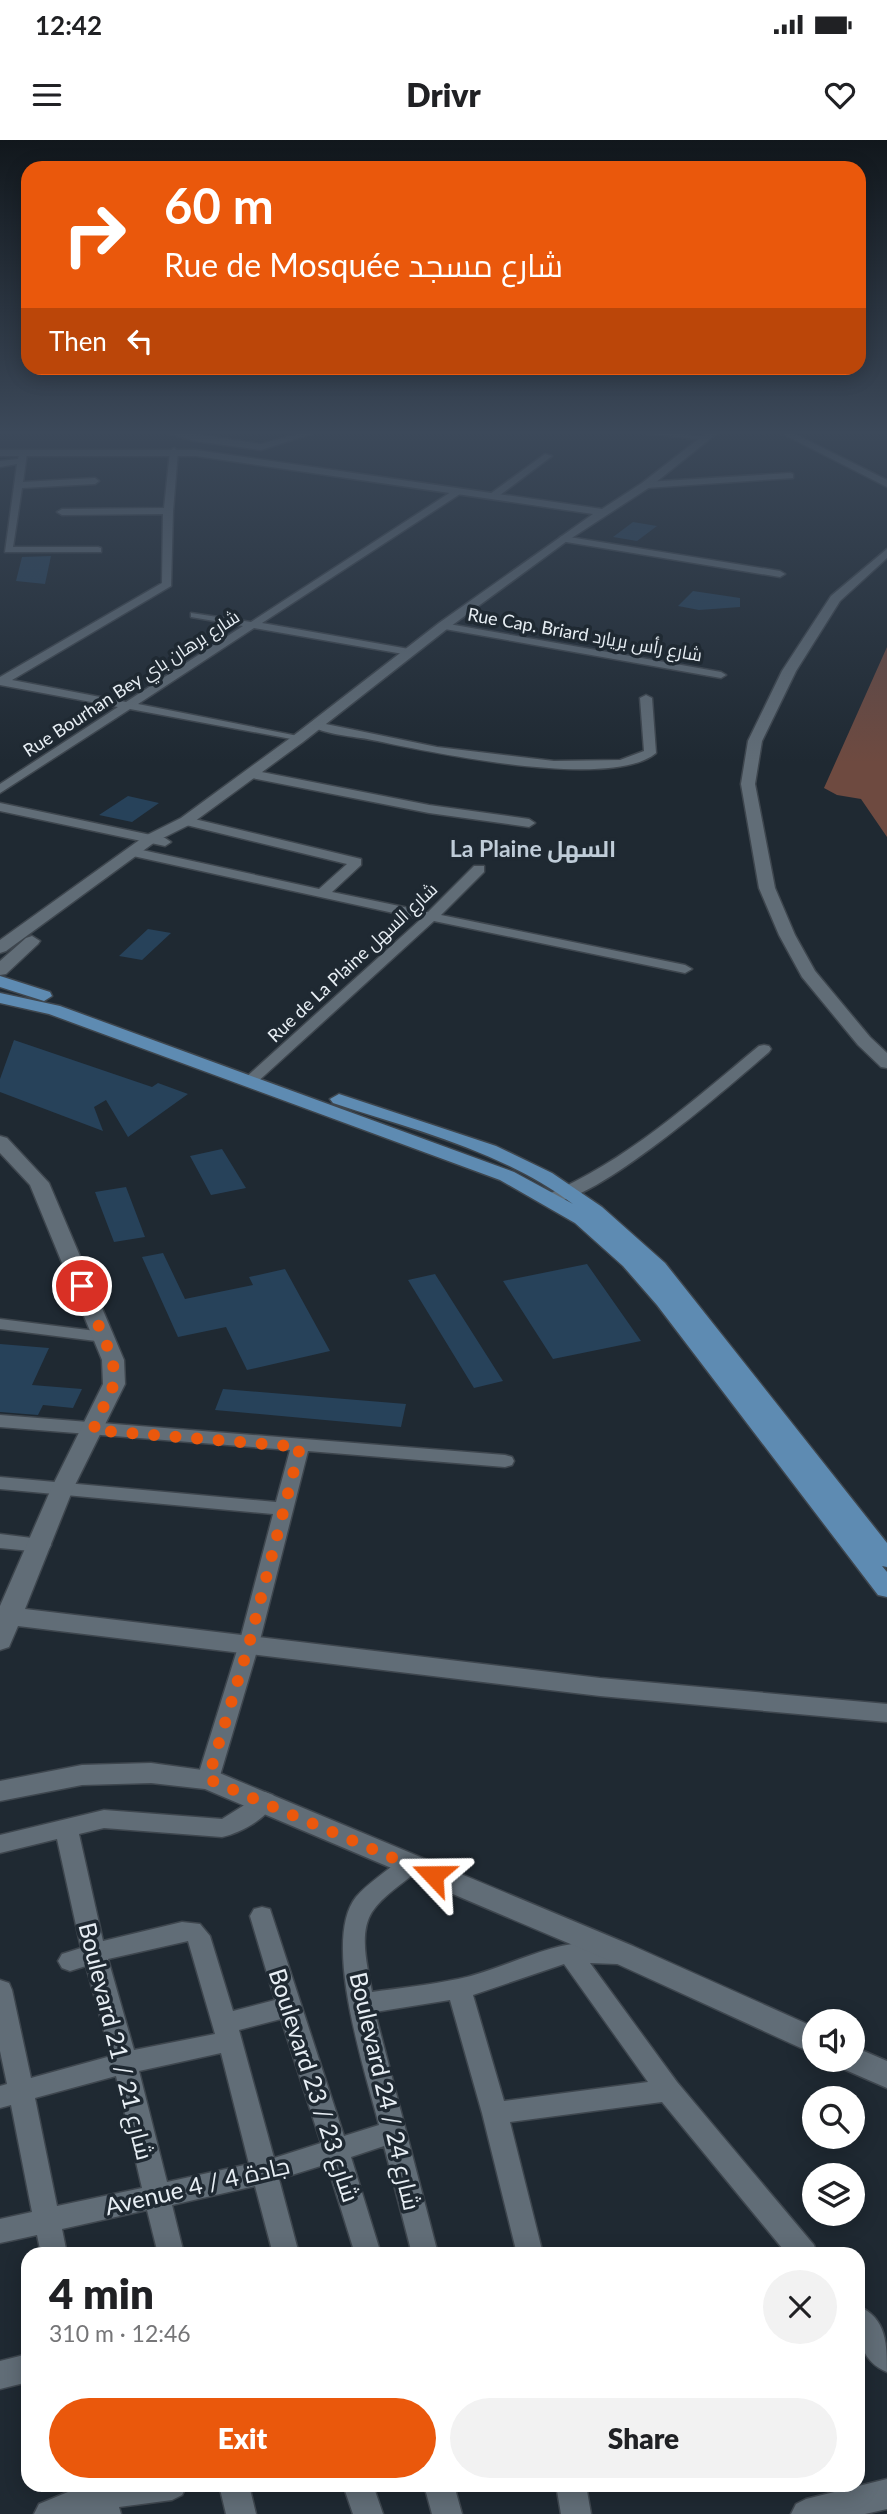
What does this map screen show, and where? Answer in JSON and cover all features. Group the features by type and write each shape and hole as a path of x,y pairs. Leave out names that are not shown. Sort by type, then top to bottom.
{"main road":[{"path":"0,948 251,774 443,626 562,541"},
{"path":"887,552 835,599 789,671 755,741 748,784 767,888 787,935 808,973 864,1041 887,1063"},
{"path":"0,970 15,954 149,847"},
{"path":"0,981 507,1176 550,1199 591,1226 640,1272 887,1589"},
{"path":"0,998 54,1010 506,1157 570,1192 658,1267 887,1559"},
{"path":"0,1009 26,1007 54,1010"},
{"path":"0,1142 39,1183 113,1360 114,1384 62,1489 41,1545 5,1616 0,1641"},
{"path":"5,1616 600,1687 887,1713"},
{"path":"0,1791 82,1775 152,1773 208,1779 623,1954 802,2036"},
{"path":"865,2065 887,2075"}],"street":[{"path":"10,541 8,550 98,550"},
{"path":"1,682 167,584 168,541"},
{"name":"Rue Bourhan Bey شارع برهان باي","path":"0,789 382,541"},
{"path":"575,541 780,573"},
{"path":"195,615 409,652"},
{"name":"Rue Cap. Briard شارع رأس بريارد","path":"443,626 722,675"},
{"path":"1,682 128,704 298,739"},
{"path":"316,725 437,750 554,765 621,764 650,753 646,698"},
{"path":"251,774 429,809 529,822"},
{"path":"0,807 322,894 685,969"},
{"path":"182,824 356,862 322,894"},
{"name":"Rue de La Plaine شارع السهل","path":"255,1077 432,916 479,869"},
{"path":"550,1199 595,1179 674,1123 764,1049"},
{"path":"0,1324 104,1337"},
{"path":"0,1421 300,1447 505,1461"},
{"path":"208,1779 249,1644 300,1447"},
{"path":"0,1483 286,1509"},
{"path":"0,1541 41,1545"},
{"path":"0,1844 104,1819 222,1828 233,1826 265,1801"},
{"name":"Boulevard 21 / شارع 21","path":"66,1827 94,1953 125,2063 169,2247"},
{"name":"Boulevard 24 / شارع 24","path":"409,1865 364,1904 356,1922 353,1942 362,2004 423,2247"},
{"name":"Boulevard 23 / شارع 23","path":"262,1916 288,2007 337,2149 366,2247"},
{"path":"70,1961 182,1931 192,1931 198,1936 284,2247"},
{"path":"569,1953 668,2090 798,2247"},
{"path":"362,2004 459,1989 569,1953 623,1954"},
{"path":"459,1989 495,2113 528,2247"},
{"path":"0,1990 11,2095 48,2219 53,2247"},
{"path":"11,2095 227,2033 288,2007"},
{"path":"495,2113 668,2090"},
{"name":"Avenue 4 / جادة 4","path":"0,2231 263,2173 393,2132"},
{"path":"865,2329 887,2359"},
{"path":"0,2375 21,2370"},
{"path":"49,2514 102,2498 134,2492"},
{"path":"235,2492 240,2514"},
{"path":"360,2492 368,2514"},
{"path":"441,2492 447,2514"},
{"path":"572,2492 576,2514"},
{"path":"806,2514 887,2494"}],"shaded area":[{"path":"887,647 887,837 861,799 837,795 824,788"}],"building":[{"path":"51,556 45,584 16,581 22,557"},
{"path":"693,591 740,598 740,607 699,610 678,606"},
{"path":"128,796 159,803 132,822 99,815"},
{"path":"148,929 171,933 142,960 119,956"},
{"path":"14,1040 152,1087 158,1083 188,1094 128,1137 106,1100 94,1107 103,1131 0,1092 0,1079"},
{"path":"222,1149 246,1188 211,1195 190,1156"},
{"path":"126,1187 145,1237 114,1242 95,1192"},
{"path":"163,1253 185,1299 253,1285 249,1277 285,1269 330,1351 247,1370 226,1327 178,1337 142,1257"},
{"path":"587,1264 641,1341 553,1359 503,1281"},
{"path":"435,1274 503,1381 474,1388 408,1280"},
{"path":"0,1344 49,1348 32,1385 82,1389 73,1408 43,1405 38,1415 0,1412"},
{"path":"223,1389 406,1404 401,1427 215,1410"}],"district":[{"name":"La Plaine السهل","path":"533,848"}],"route":[{"path":"82,1286 113,1360 114,1384 93,1430 300,1447 249,1644 208,1779 265,1801 433,1875"}]}
